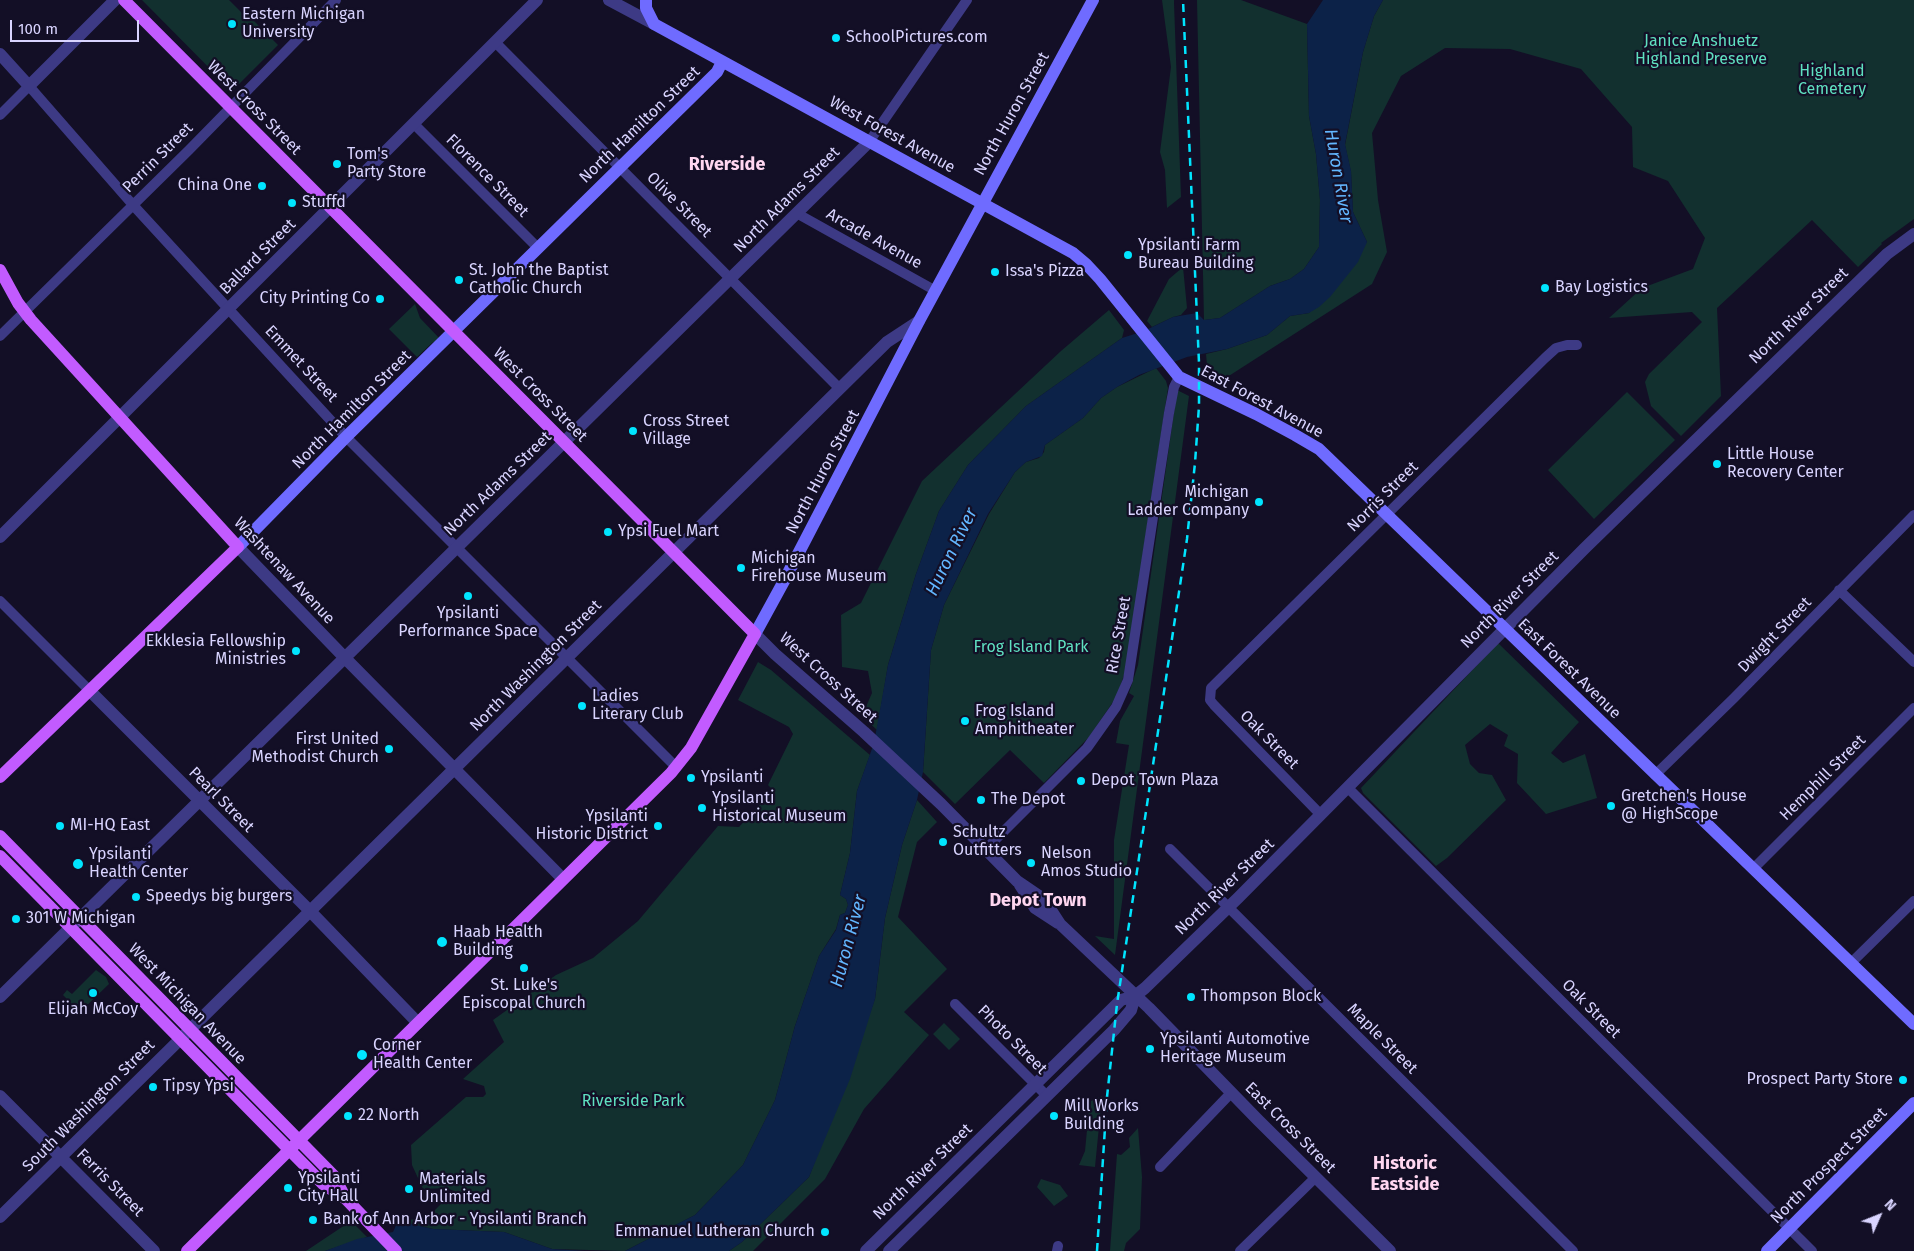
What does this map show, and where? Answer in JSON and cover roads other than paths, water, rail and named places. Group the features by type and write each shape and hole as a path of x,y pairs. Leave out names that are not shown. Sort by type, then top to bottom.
{"main road":[{"name":"West Cross Street","path":"124,0 754,634"},
{"path":"646,0 646,8 654,24"},
{"name":"North Huron Street","path":"187,1251 676,767 700,732 784,581 919,321 1092,0"},
{"name":"West Forest Avenue","path":"654,24 1073,253 1098,278 1177,376"},
{"name":"North Hamilton Street","path":"0,777 238,547 346,437 717,72 722,62"},
{"name":"Washtenaw Avenue","path":"0,270 25,312 238,547"},
{"name":"East Forest Avenue","path":"1177,376 1256,414 1319,449 1504,630 1914,1024"},
{"name":"West Michigan Avenue","path":"0,836 190,1029 294,1145"},
{"name":"West Michigan Avenue","path":"0,856 180,1039 294,1145 334,1176 346,1199 396,1251"},
{"name":"North Prospect Street","path":"1767,1251 1914,1104"}],"street":[{"path":"0,115 115,0"},
{"name":"Perrin Street","path":"0,336 134,205 336,0"},
{"name":"Ballard Street","path":"0,537 537,0"},
{"name":"West Forest Avenue","path":"609,0 626,3 654,24"},
{"name":"North Adams Street","path":"0,997 798,214 869,142 967,0"},
{"name":"Olive Street","path":"496,43 840,389"},
{"name":"Emmet Street","path":"0,54 134,205 346,437 676,767"},
{"name":"Florence Street","path":"414,124 538,248"},
{"name":"Arcade Avenue","path":"798,214 936,291"},
{"name":"North River Street","path":"866,1251 1121,1000 1135,996 1229,907 1585,548 1880,261 1914,234"},
{"name":"North Washington Street","path":"180,1039 887,342 919,321"},
{"name":"Norris Street","path":"1216,682 1556,348 1577,345"},
{"name":"Rice Street","path":"986,849 1086,748 1116,707 1128,680 1169,413 1177,376"},
{"name":"Dwight Street","path":"1656,775 1914,515"},
{"name":"Washtenaw Avenue","path":"238,547 564,879"},
{"path":"1839,590 1914,662"},
{"name":"Pearl Street","path":"0,601 418,1023"},
{"name":"West Cross Street","path":"754,634 941,804"},
{"name":"Oak Street","path":"1216,682 1209,694 1214,706 1321,815"},
{"name":"Hemphill Street","path":"1753,869 1914,708"},
{"name":"Oak Street","path":"1348,788 1812,1251"},
{"name":"East Cross Street","path":"941,804 1017,881 1035,908 1060,924 1135,996 1390,1251"},
{"name":"Maple Street","path":"1170,849 1573,1251"},
{"path":"1851,964 1914,900"},
{"name":"North River Street","path":"889,1251 1114,1030 1132,1010 1135,996"},
{"name":"Photo Street","path":"955,1004 1046,1096"},
{"name":"South Washington Street","path":"0,1216 180,1039"},
{"path":"1160,1167 1231,1093"},
{"name":"Ferris Street","path":"0,1096 154,1251"},
{"path":"1240,1251 1316,1177"}],"water":[{"name":"Huron River","path":"1323,0 1383,0 1374,16 1363,52 1345,144 1351,171 1353,212 1367,242 1358,262 1330,297 1319,307 1309,313 1290,316 1267,335 1227,349 1187,357 1139,375 1117,387 1101,398 1083,418 1045,445 1042,456 1026,462 1015,472 988,514 944,605 931,650 923,772 917,800 902,845 885,918 875,999 850,1079 809,1177 742,1242 729,1251 625,1251 695,1215 743,1165 775,1100 795,1026 819,956 836,930 840,915 845,913 848,905 846,899 840,895 850,853 857,791 874,743 888,665 916,574 939,511 968,465 1026,406 1122,338 1144,331 1173,317 1197,313 1204,320 1220,318 1270,286 1290,279 1304,269 1319,247 1320,200 1316,154 1309,116 1307,24"},
{"path":"398,1221 433,1229 504,1232 552,1249 585,1251 325,1251 357,1239 393,1232"}],"railway":[{"path":"1097,1251 1107,1097 1117,1004 1187,539 1199,406 1199,363 1183,0"}],"place":[{"name":"Eastern Michigan University","path":"232,24"},
{"name":"SchoolPictures.com","path":"836,38"},
{"name":"Tom's Party Store","path":"337,164"},
{"name":"China One","path":"262,186"},
{"name":"Stuffd","path":"292,203"},
{"name":"Ypsilanti Farm Bureau Building","path":"1128,255"},
{"name":"Issa's Pizza","path":"995,272"},
{"name":"St. John the Baptist Catholic Church","path":"459,280"},
{"name":"Bay Logistics","path":"1545,288"},
{"name":"City Printing Co","path":"380,299"},
{"name":"Cross Street Village","path":"633,431"},
{"name":"Little House Recovery Center","path":"1717,464"},
{"name":"Michigan Ladder Company","path":"1259,502"},
{"name":"Ypsi Fuel Mart","path":"608,532"},
{"name":"Michigan Firehouse Museum","path":"741,568"},
{"name":"Ypsilanti Performance Space","path":"468,596"},
{"name":"Ekklesia Fellowship Ministries","path":"296,651"},
{"name":"Ladies Literary Club","path":"582,706"},
{"name":"Frog Island Amphitheater","path":"965,721"},
{"name":"First United Methodist Church","path":"389,749"},
{"name":"Ypsilanti","path":"691,778"},
{"name":"Depot Town Plaza","path":"1081,781"},
{"name":"The Depot","path":"981,800"},
{"name":"Gretchen's House @ HighScope","path":"1611,806"},
{"name":"Ypsilanti Historical Museum","path":"702,808"},
{"name":"MI-HQ East","path":"60,826"},
{"name":"Ypsilanti Historic District","path":"658,826"},
{"name":"Schultz Outfitters","path":"943,842"},
{"name":"Nelson Amos Studio","path":"1031,863"},
{"name":"Ypsilanti Health Center","path":"78,864"},
{"name":"Speedys big burgers","path":"136,897"},
{"name":"301 W Michigan","path":"16,919"},
{"name":"Haab Health Building","path":"442,942"},
{"name":"St. Luke's Episcopal Church","path":"524,968"},
{"name":"Elijah McCoy","path":"93,993"},
{"name":"Thompson Block","path":"1191,997"},
{"name":"Ypsilanti Automotive Heritage Museum","path":"1150,1049"},
{"name":"Corner Health Center","path":"362,1055"},
{"name":"Prospect Party Store","path":"1903,1080"},
{"name":"Tipsy Ypsi","path":"153,1087"},
{"name":"22 North","path":"348,1116"},
{"name":"Mill Works Building","path":"1054,1116"},
{"name":"Ypsilanti City Hall","path":"288,1188"},
{"name":"Materials Unlimited","path":"409,1189"},
{"name":"Bank of Ann Arbor - Ypsilanti Branch","path":"313,1220"},
{"name":"Emmanuel Lutheran Church","path":"825,1232"}],"district":[{"name":"Riverside","path":"727,165"},
{"name":"Depot Town","path":"1038,901"},
{"name":"Historic Eastside","path":"1405,1174"}],"park label":[{"name":"Janice Anshuetz Highland Preserve","path":"1701,51"},
{"name":"Highland Cemetery","path":"1832,81"},
{"name":"Frog Island Park","path":"1031,648"},
{"name":"Riverside Park","path":"633,1102"}]}
